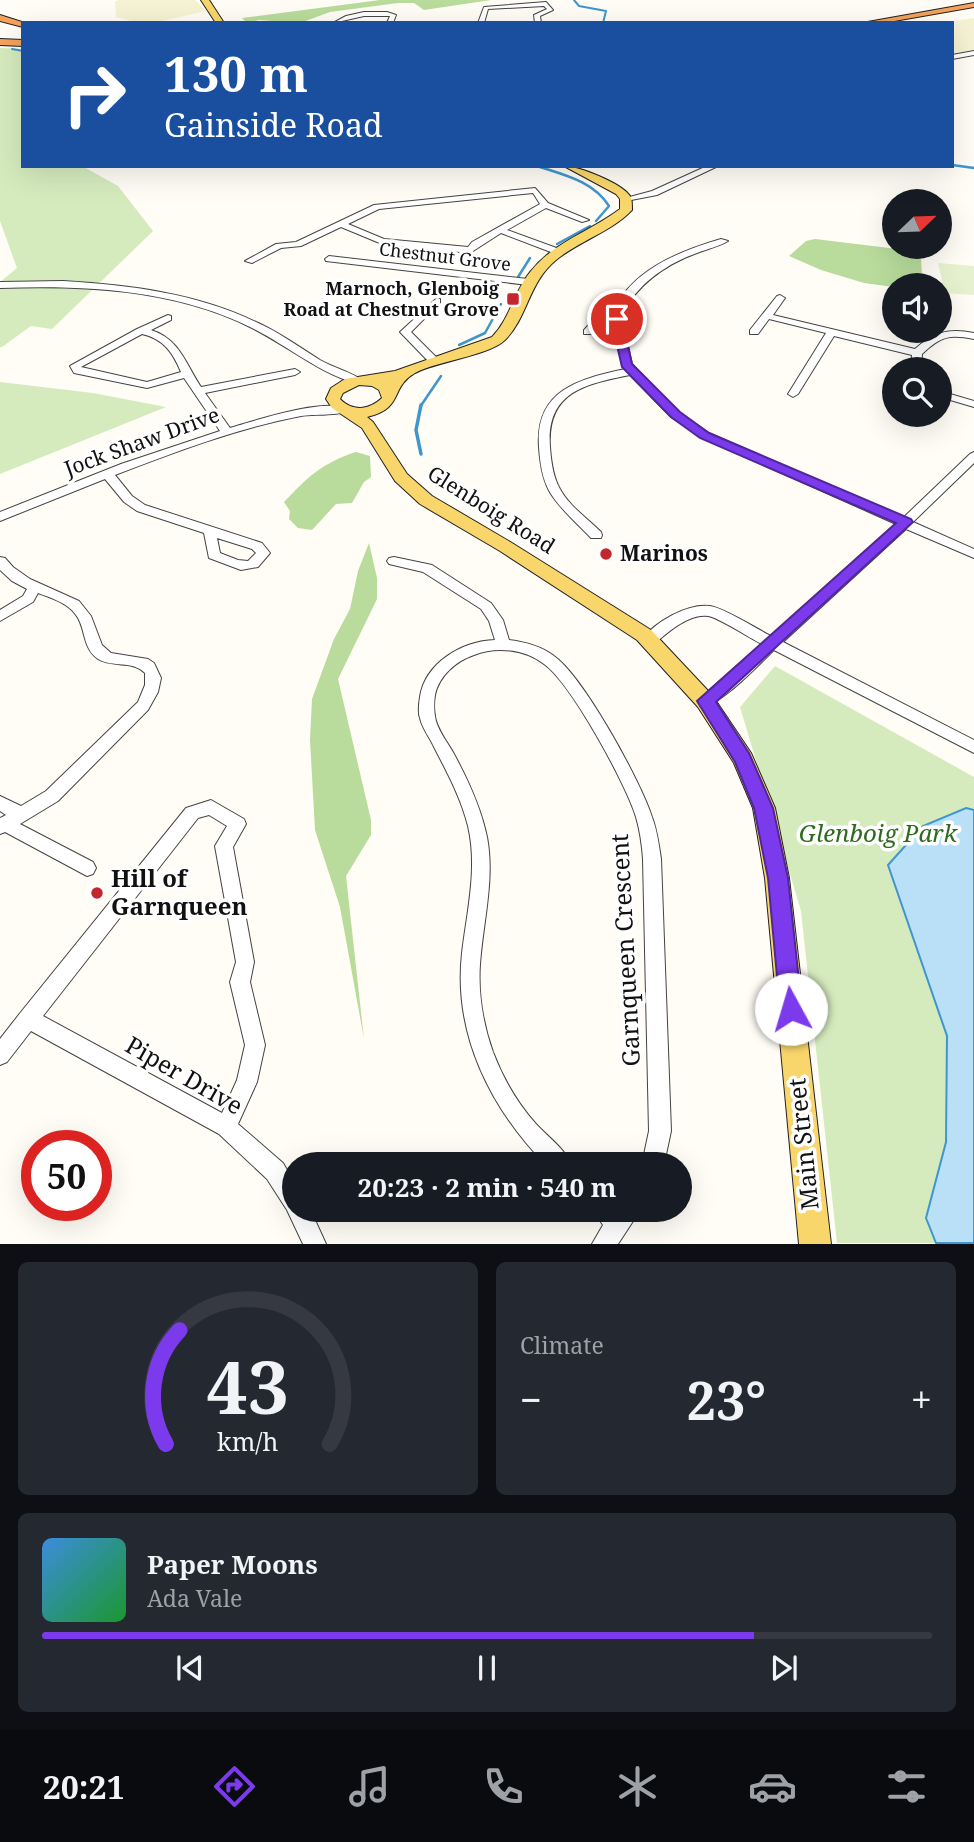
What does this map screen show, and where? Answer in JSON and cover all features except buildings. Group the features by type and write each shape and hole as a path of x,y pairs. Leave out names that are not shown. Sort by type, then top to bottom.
{"highway":[{"path":"879,21 974,6"},
{"path":"900,21 974,6"},
{"path":"0,18 21,23"},
{"path":"0,29 21,32"},
{"path":"0,42 21,43"}],"main road":[{"path":"205,0 218,21"},
{"path":"334,393 341,386 409,371 433,360 478,348 503,335 528,282 540,268 559,252 613,221 626,210 626,199 620,192 573,168"},
{"path":"375,436 377,418 386,400 409,371"},
{"path":"363,381 383,385 386,400"},
{"name":"Glenboig Road","path":"334,393 334,403 363,420 401,477 426,500 564,583"},
{"path":"346,410 367,412 386,400"},
{"name":"Main Street","path":"564,583 649,640 705,701 743,759 764,808 778,878 815,1244"}],"street":[{"path":"482,21 486,8 546,4 550,10 537,15 538,21"},
{"path":"340,21 384,13 393,15 391,21"},
{"path":"954,57 974,53"},
{"path":"626,199 654,193 709,168"},
{"path":"249,261 279,246 298,244 377,207 535,190 545,205 585,220"},
{"path":"342,224 382,241 470,250 475,244 545,205"},
{"path":"500,230 559,252"},
{"path":"724,241 694,250 653,269 620,306 617,319 626,365 675,415 705,436 974,554"},
{"path":"247,248 263,254"},
{"name":"Chestnut Grove","path":"329,259 355,266 528,282"},
{"path":"0,285 78,285 178,299 249,322 295,346 323,367 363,381"},
{"path":"754,332 780,298"},
{"path":"433,360 405,332 437,301"},
{"path":"767,316 917,353"},
{"path":"168,318 75,366 78,371 147,385 187,374"},
{"path":"588,332 599,319 617,319"},
{"path":"141,331 151,332 169,341 177,351 187,374 227,432"},
{"path":"793,394 831,332"},
{"path":"917,357 917,353 935,336 944,333 974,336"},
{"path":"300,412 334,393 333,381 323,367"},
{"path":"596,535 554,490 547,468 543,427 561,393 584,381 632,371"},
{"path":"198,391 295,372"},
{"path":"952,398 974,404"},
{"path":"300,412 346,410"},
{"name":"Jock Shaw Drive","path":"0,517 172,449 300,412"},
{"path":"705,701 906,522 974,456"},
{"path":"108,475 128,499 141,508 210,531"},
{"path":"0,561 9,574 34,588 75,604 87,616 99,653 109,658 136,660 148,666 154,678 152,692 143,706 52,796 2,825"},
{"path":"394,561 427,568 485,607 496,620 503,645"},
{"path":"0,616 28,599 34,588"},
{"path":"649,640 674,621 696,611 710,611 974,747"},
{"name":"Garnqueen Crescent","path":"549,1152 513,1111 489,1064 476,1028 470,968 480,884 479,841 475,818 427,718 425,702 436,672 450,660 464,653 503,645 533,650 559,668 626,776 644,815 652,859 660,1117 657,1152"},
{"path":"0,803 22,815"},
{"path":"0,1055 192,813 211,807 238,824 224,846 245,962 240,982 255,1045 247,1082 226,1127"},
{"path":"2,825 87,868"},
{"name":"Piper Drive","path":"28,1019 226,1127 275,1171 282,1182"},
{"path":"304,1222 315,1244"},
{"path":"603,1244 613,1222"}],"shaded area":[{"path":"195,0 206,11 163,21 131,21 116,17 115,2"},
{"path":"974,18 974,50 954,54 954,21"}],"green space":[{"path":"380,0 491,0 424,10 414,3 398,3 330,12 305,21 245,21 242,18"},
{"path":"0,48 21,49 21,168 86,168 118,186 153,231 52,329 31,326 0,347 0,282 17,268 0,221"},
{"path":"815,239 882,247 882,259 921,259 922,273 882,273 882,285 864,283 821,270 789,256 806,241"},
{"path":"938,263 974,266 974,295 952,293 952,273 940,273"},
{"path":"0,382 93,393 166,407 0,474"},
{"path":"356,452 370,456 371,477 364,482 352,503 336,504 312,530 298,528 289,519 290,511 284,502 316,472"},
{"path":"369,543 377,578 377,599 338,679 371,820 371,835 346,876 364,1039 340,907 315,830 310,740 312,699 334,639 350,609 358,571"},
{"name":"Glenboig Park","path":"775,666 974,777 974,1243 837,1243 801,911 740,707"}],"water":[{"path":"966,808 974,810 974,1243 936,1243 926,1218 946,1142 947,1036 888,865 923,826"}],"waterway":[{"path":"574,0 579,6 606,11 604,21"},
{"path":"12,49 21,51"},
{"path":"954,165 974,168"},
{"path":"543,168 577,180 595,190 609,206 596,221"},
{"path":"557,244 590,226"},
{"path":"518,277 530,258"},
{"path":"459,345 485,333 501,304"},
{"path":"421,406 441,376"},
{"path":"421,406 416,430 421,454"}],"place":[{"name":"Marnoch, Glenboig Road at Chestnut Grove","path":"513,299"},
{"name":"Marinos","path":"606,554"},
{"name":"Hill of Garnqueen","path":"97,893"}],"route":[{"path":"617,319 626,365 675,415 705,436 906,522 723,688 705,701 743,759 764,808 778,878 791,1009"}]}
